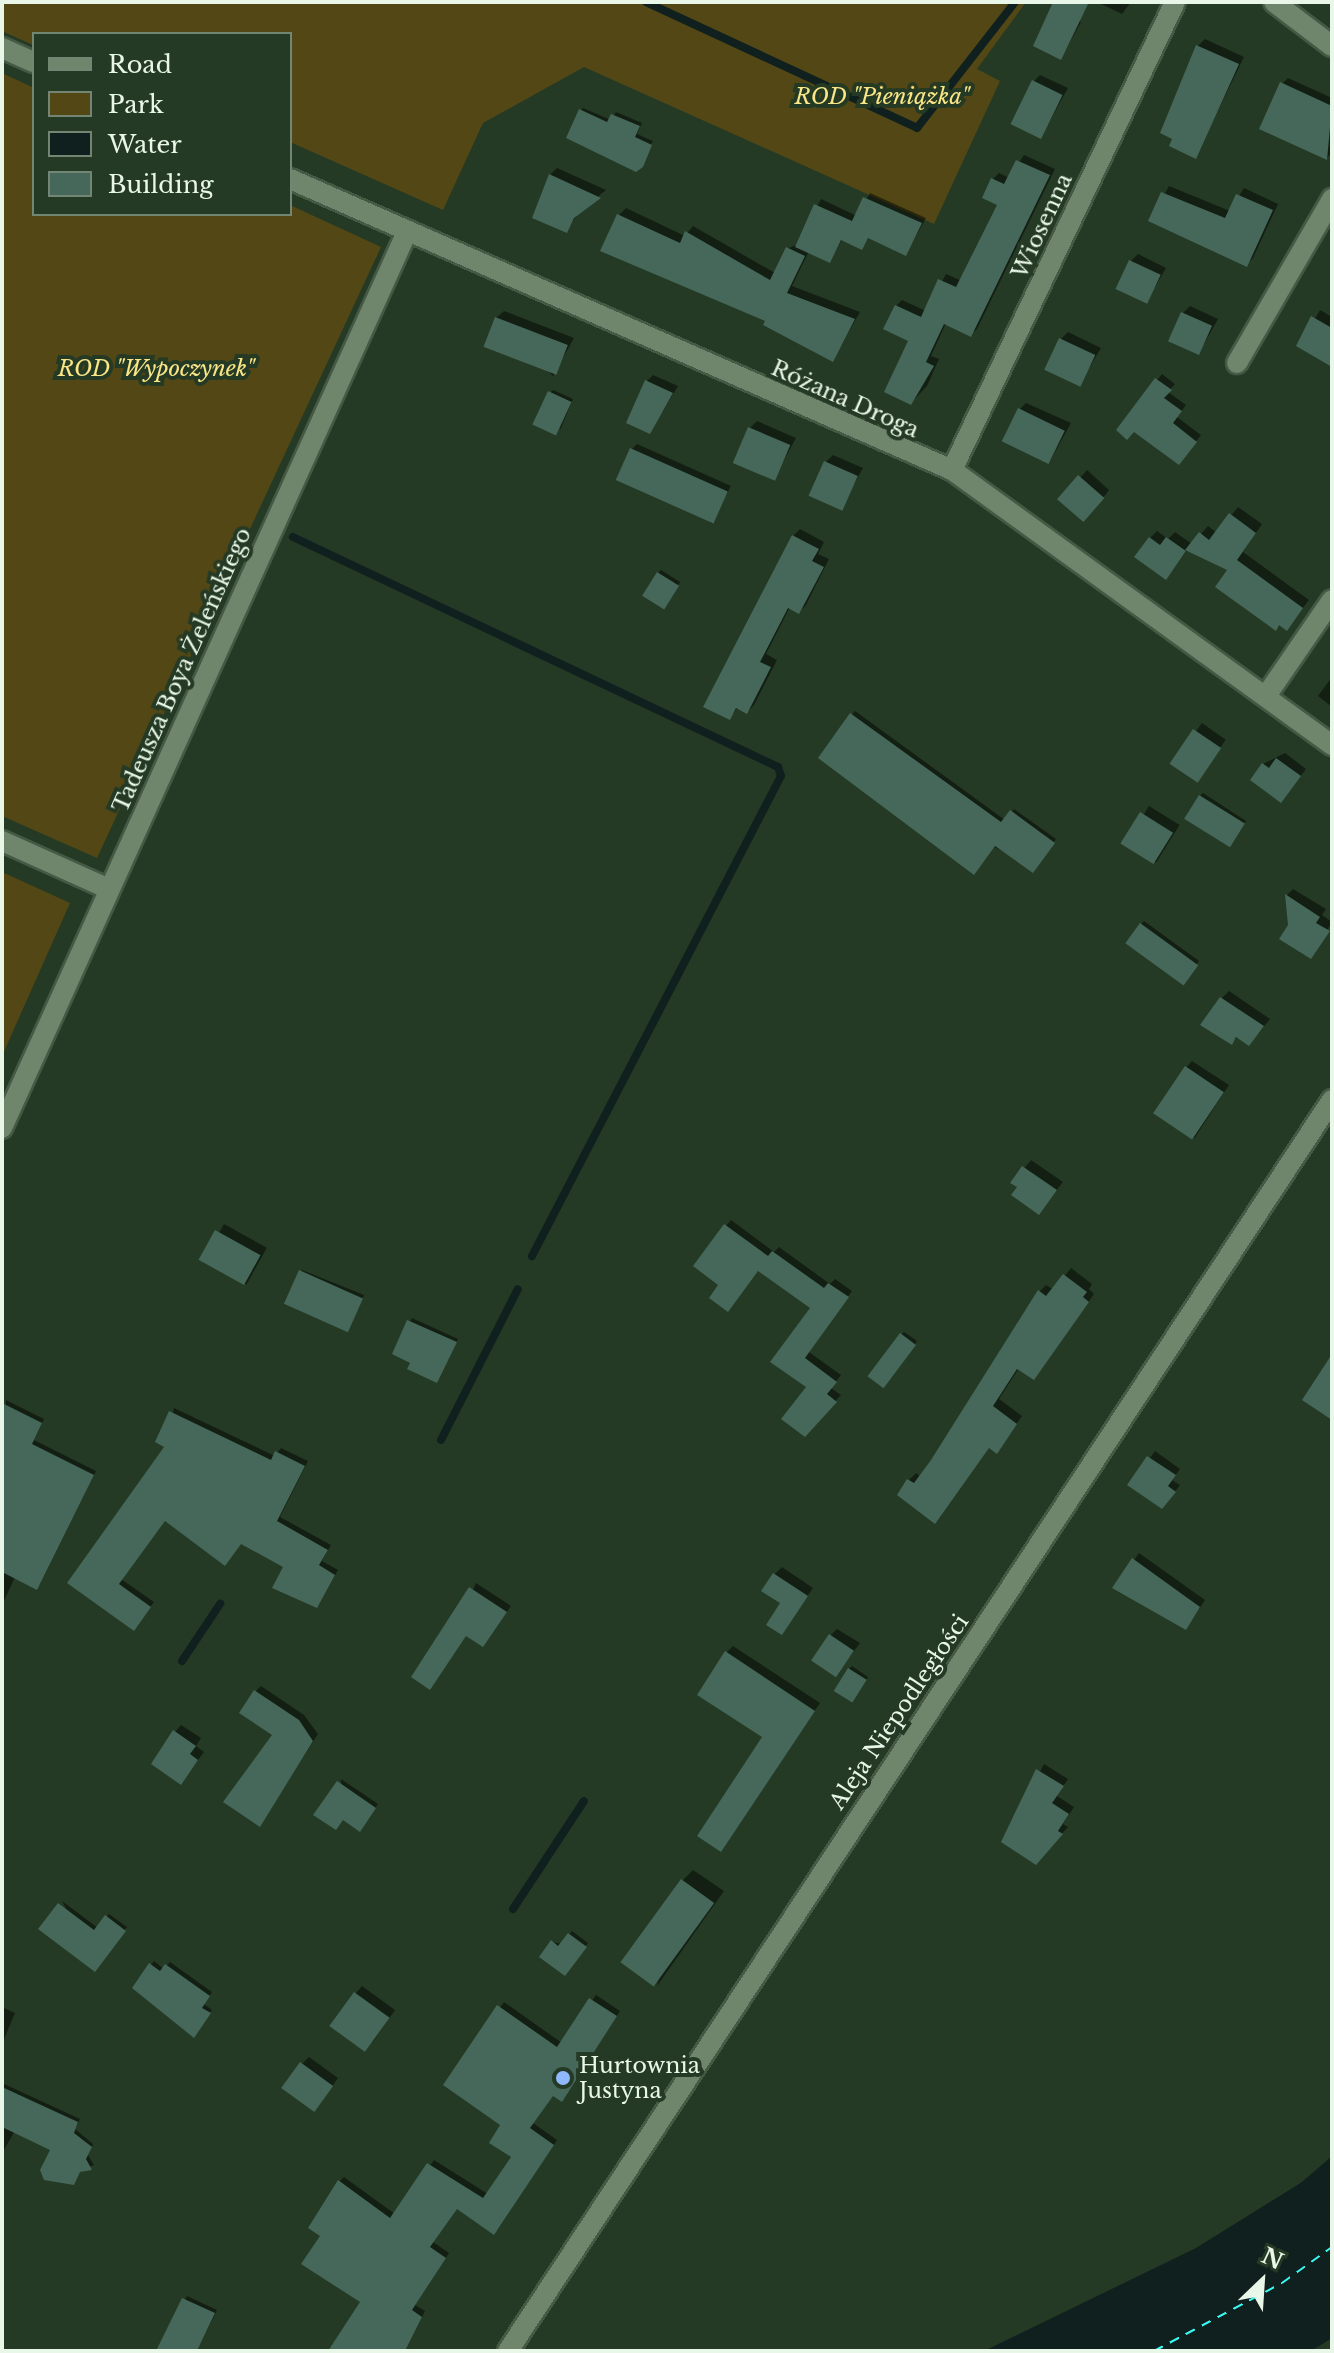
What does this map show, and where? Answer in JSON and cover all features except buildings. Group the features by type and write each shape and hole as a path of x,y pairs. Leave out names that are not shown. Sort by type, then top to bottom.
{"street":[{"name":"Wiosenna","path":"952,470 1175,2"},
{"path":"1274,2 1332,46"},
{"path":"2,48 32,61"},
{"name":"Różana Droga","path":"292,180 952,470 1332,745"},
{"path":"1237,363 1332,199"},
{"name":"Tadeusza Boya Żeleńskiego","path":"2,1128 407,232"},
{"path":"1266,696 1332,600"},
{"path":"2,841 109,889"},
{"name":"Aleja Niepodległości","path":"508,2351 1332,1100"}],"green space":[{"name":"ROD \"Pieniążka\"","path":"2,2 1026,2 977,69 1000,81 934,224 584,67 483,123 443,210 292,143 292,32 32,32 32,45 2,31"},
{"name":"ROD \"Wypoczynek\"","path":"2,73 32,87 32,216 292,216 292,206 381,247 97,858 2,816"},
{"path":"2,872 70,903 2,1056"}],"water":[{"path":"1332,2156 1332,2338 1311,2351 984,2351 1196,2248 1302,2182"}],"waterway":[{"path":"646,2 917,128 1015,2"},
{"path":"293,537 778,767 781,776 532,1256"},
{"path":"441,1440 518,1289"},
{"path":"182,1661 220,1604"},
{"path":"513,1909 584,1801"}],"ferry route":[{"path":"1154,2351 1282,2283 1332,2247"}],"place":[{"name":"Hurtownia Justyna","path":"563,2078"}]}
